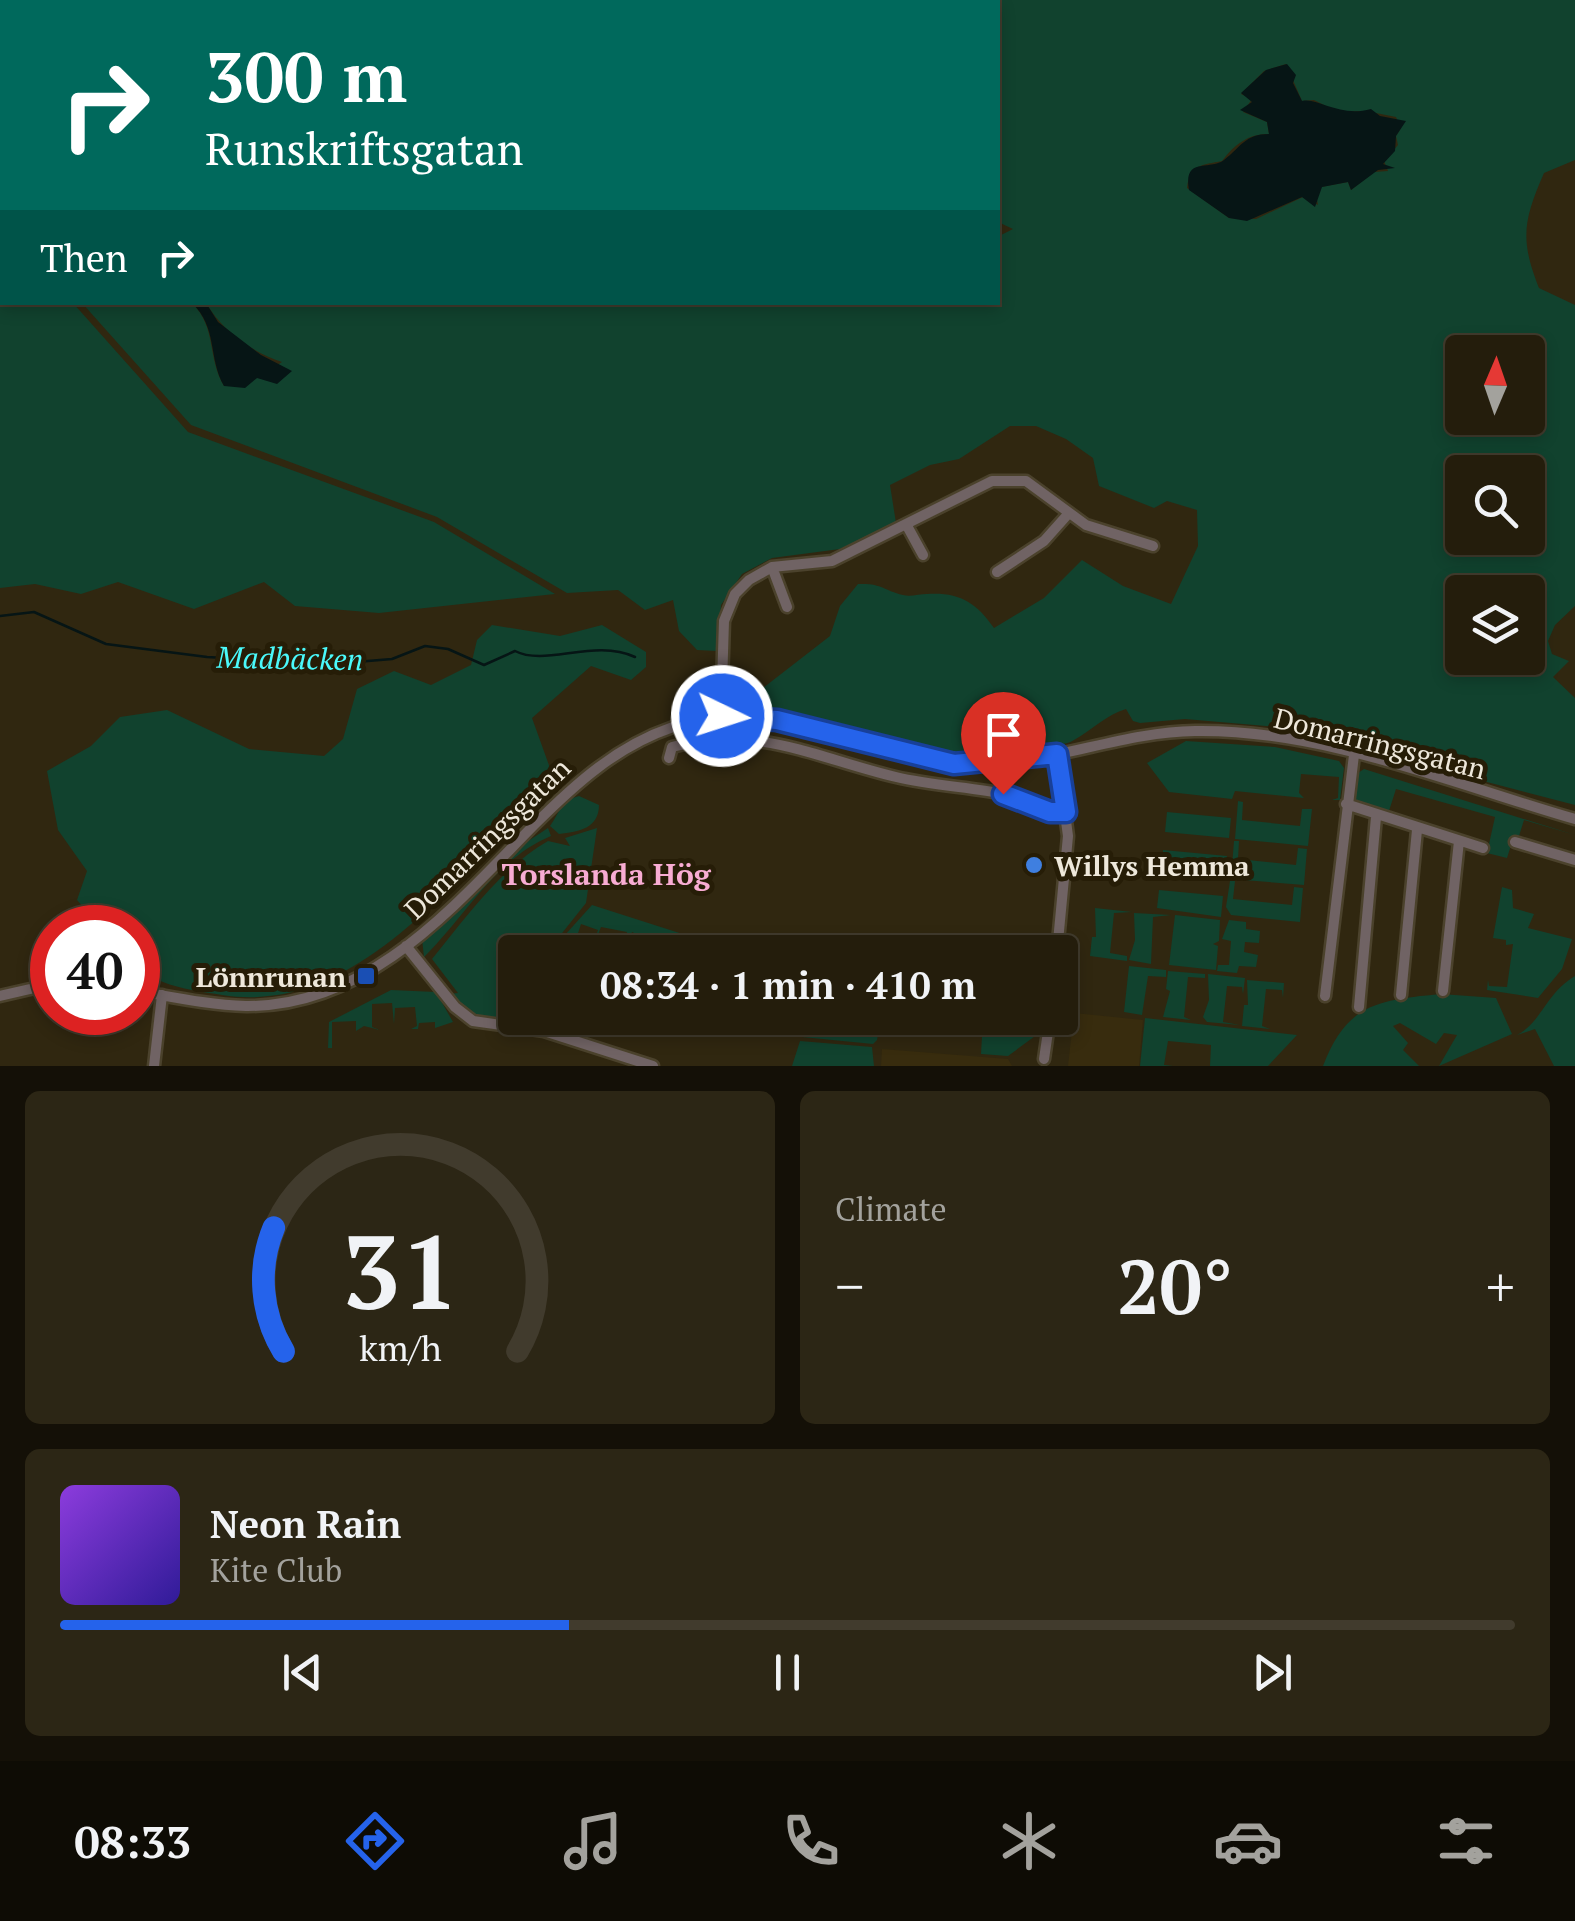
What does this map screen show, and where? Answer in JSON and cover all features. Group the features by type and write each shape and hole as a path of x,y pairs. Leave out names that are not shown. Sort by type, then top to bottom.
{"street":[{"path":"722,716 724,621 735,594 772,568 832,561 992,481 1006,479 1034,485 1094,528 1153,546"},
{"path":"997,572 1041,543 1069,513"},
{"path":"906,524 923,555"},
{"path":"772,568 787,606"},
{"name":"Domarringsgatan","path":"162,995 250,1006 305,1000 358,980 406,946 592,769 658,732 722,716 777,720 954,764 1057,754 1160,733 1204,730 1272,736 1354,754 1575,819"},
{"path":"670,758 672,747 685,743 760,738 891,776 1012,795 1038,809 1066,812"},
{"path":"1057,754 1066,812 1059,935"},
{"path":"1326,996 1354,754"},
{"path":"1346,804 1417,830 1483,848"},
{"path":"1358,1006 1376,816"},
{"path":"1401,995 1417,830"},
{"path":"1443,990 1459,842"},
{"path":"1514,842 1575,860"},
{"path":"406,946 454,1007 473,1020 544,1031 652,1066"},
{"path":"0,996 30,989"},
{"path":"154,1066 162,995"},
{"path":"1044,1059 1048,1035"}],"shaded area":[{"path":"1287,64 1296,75 1293,83 1302,101 1349,111 1371,109 1380,116 1406,121 1396,136 1395,151 1383,164 1395,168 1378,170 1351,190 1348,182 1322,187 1315,207 1302,197 1247,221 1229,218 1189,190 1190,173 1199,166 1224,160 1249,139 1269,134 1267,122 1240,110 1252,102 1241,93 1266,70"},
{"path":"194,305 207,305 218,322 261,355 292,371 277,384 257,378 245,388 224,386 200,313"},
{"path":"1078,1013 1143,1020 1139,1066 1068,1066 1072,1035 1078,1035"},
{"path":"882,1049 1008,1059 1012,1066 881,1066"}],"green space":[{"path":"1000,0 1575,0 1575,160 1544,173 1528,218 1527,243 1539,288 1575,305 1575,606 1555,625 1548,641 1552,654 1569,661 1553,677 1575,698 1575,805 1277,727 1185,719 1140,723 1133,721 1126,709 1067,743 1008,753 973,754 902,747 763,712 763,688 830,636 840,606 858,584 906,596 958,597 980,611 994,628 1044,598 1082,560 1123,586 1171,604 1198,546 1197,510 1167,501 1154,508 1099,486 1093,458 1066,439 1036,426 1010,426 959,459 930,465 890,485 896,523 840,549 772,558 742,574 721,605 717,651 697,650 679,631 673,600 645,610 618,590 567,593 437,517 191,425 84,305 194,305 205,322 224,386 257,378 282,362 238,339 207,305 1000,305 1001,235 1013,229 1000,223","holes":["1286,64 1302,101 1314,100 1338,112 1366,111 1396,117 1401,128 1396,136 1398,145 1384,161 1388,171 1374,172 1351,190 1348,182 1321,187 1316,194 1318,205 1303,197 1256,219 1229,218 1187,188 1198,167 1222,161 1248,138 1269,134 1267,122 1243,112 1252,99 1241,94 1264,71"]},
{"path":"0,305 75,305 188,432 434,522 555,594 379,613 295,606 264,582 194,609 118,582 81,594 35,584 0,588"},
{"path":"492,625 560,636 602,625 646,652 646,667 631,680 591,666 532,718 550,768 562,784 409,926 367,958 322,982 274,996 192,990 160,980 160,905 81,905 77,900 87,871 58,830 47,771 91,746 120,717 167,710 249,749 324,756 343,739 357,689 394,671 431,685 471,665 477,640"},
{"path":"1186,741 1275,747 1339,761 1344,768 1340,800 1332,800 1338,798 1339,777 1301,774 1299,793 1304,798 1235,791 1232,799 1169,792 1147,763"},
{"path":"1364,769 1575,835 1524,820 1519,836 1525,841 1513,839 1507,858 1487,853 1495,817 1396,789 1388,814 1353,807 1355,775"},
{"path":"579,796 599,805 596,819 580,830 559,834 550,826 564,805"},
{"path":"1238,801 1243,802 1242,820 1300,826 1302,809 1312,809 1308,846 1235,839"},
{"path":"1167,812 1231,818 1229,838 1165,832"},
{"path":"548,828 551,836 531,846 497,874 424,957 422,939 513,851"},
{"path":"597,828 586,903 561,935 498,935 498,1022 477,1015 450,994 458,993 432,959 485,894 515,865 548,841 570,846 565,838"},
{"path":"1234,841 1239,841 1238,859 1296,865 1298,848 1307,849 1304,885 1231,879"},
{"path":"1163,850 1227,856 1225,877 1162,871"},
{"path":"1230,881 1235,881 1233,899 1292,905 1294,887 1303,888 1300,922 1231,915 1226,907"},
{"path":"1502,887 1512,890 1513,908 1534,914 1528,928 1572,939 1562,969 1538,998 1487,990 1488,980 1489,986 1507,987 1513,944 1500,946 1506,945 1506,940 1493,938"},
{"path":"1159,890 1223,896 1221,917 1157,908"},
{"path":"592,905 686,935 626,935 627,932 601,927 596,935 598,930 581,924 577,935 565,935"},
{"path":"1095,908 1132,912 1114,913 1110,953 1127,956 1127,961 1090,956 1092,937 1096,937"},
{"path":"1134,913 1171,915 1153,917 1151,964 1129,960 1135,940"},
{"path":"1175,915 1220,920 1219,941 1213,944 1218,946 1216,970 1169,965"},
{"path":"1229,920 1246,922 1246,929 1260,931 1259,943 1245,942 1244,952 1258,955 1256,967 1239,966 1237,973 1217,971 1218,965 1229,965 1231,941 1222,939"},
{"path":"1129,966 1166,970 1166,977 1148,976 1142,1015 1124,1012"},
{"path":"1168,971 1205,974 1205,978 1188,977 1184,1017 1191,1020 1163,1017 1170,991 1166,989"},
{"path":"1208,974 1245,978 1243,994 1242,987 1227,986 1223,1022 1240,1025 1207,1022 1203,1017 1209,1000"},
{"path":"1575,976 1575,1066 1554,1066 1535,1029 1517,1035"},
{"path":"1247,980 1284,983 1283,998 1282,990 1266,989 1262,1026 1270,1029 1242,1026 1244,1005 1248,1005"},
{"path":"391,990 436,992 453,1022 435,1028 435,1022 419,1023 418,1029 411,1029 417,1026 415,1007 395,1008 394,1024 392,1003 372,1004 372,1027 380,1030 364,1026 356,1031 356,1021 332,1022 332,1048 328,1048 329,1022"},
{"path":"1441,994 1496,998 1512,1034 1439,1066 1457,1035 1444,1033 1436,1044 1400,1023 1393,1026 1408,1043 1403,1050 1419,1066 1323,1066 1343,1029 1368,1009 1400,999"},
{"path":"1145,1018 1297,1035 1268,1066 1210,1066 1211,1045 1168,1041 1164,1065 1173,1066 1140,1066"},
{"path":"803,1035 878,1035 873,1044"},
{"path":"982,1035 1037,1035 1008,1056 981,1054"},
{"path":"800,1041 872,1047 874,1066 792,1066"}],"waterway":[{"name":"Madbäcken","path":"0,616 34,612 106,644 207,657 332,664 392,659 425,646 448,649 484,665 515,651 541,656 603,650 635,657"}],"place":[{"name":"Willys Hemma","path":"1034,865"},
{"name":"Lönnrunan","path":"366,976"}],"district":[{"name":"Torslanda Hög","path":"606,874"}],"route":[{"path":"722,716 777,720 954,764 1057,754 1066,812 1038,809 1022,798 1003,794"}]}
